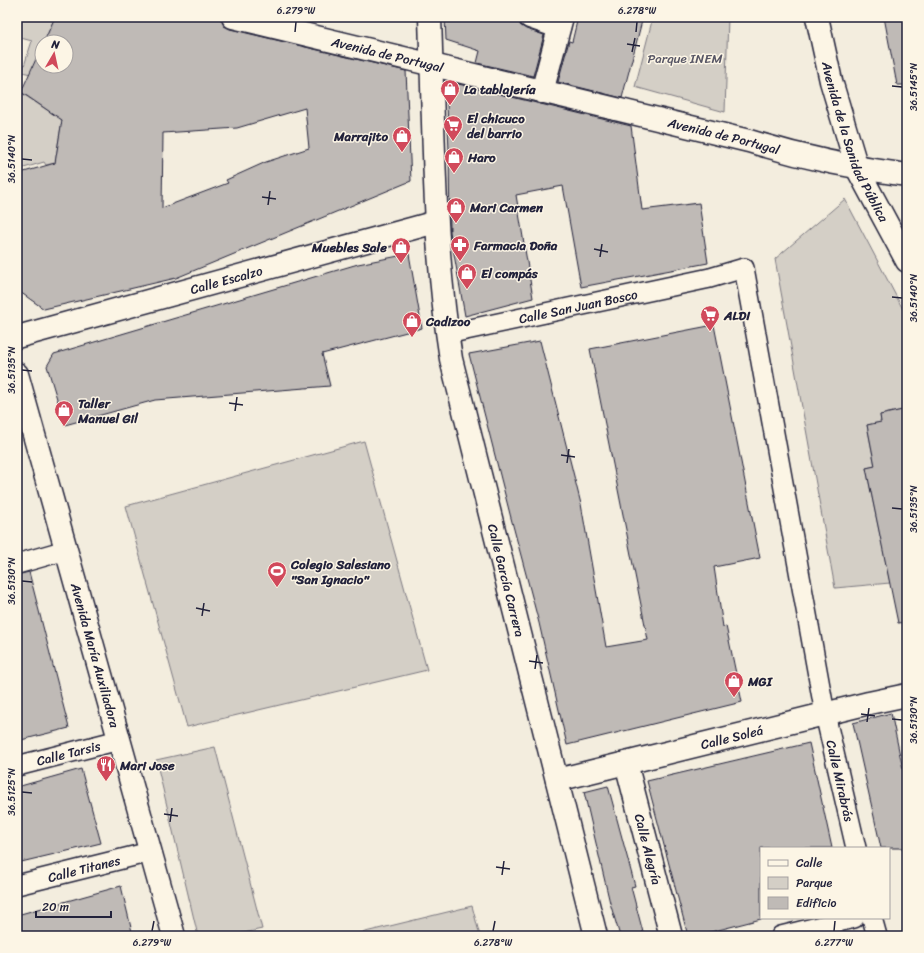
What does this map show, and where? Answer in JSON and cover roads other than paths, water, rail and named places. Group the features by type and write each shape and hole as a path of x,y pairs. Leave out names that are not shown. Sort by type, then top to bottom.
{"street":[{"name":"Avenida de Portugal","path":"234,17 293,24 431,65 749,141 801,156 858,168 907,175"},
{"name":"Calle García Carrera","path":"430,17 436,222 447,334 451,359 596,936"},
{"path":"530,17 561,22 542,92"},
{"name":"Avenida de la Sanidad Pública","path":"817,17 831,81 858,168 907,260"},
{"name":"Calle Escalzo","path":"17,338 436,222"},
{"name":"Calle San Juan Bosco","path":"447,334 710,278 744,268 825,714"},
{"name":"Avenida María Auxiliadora","path":"17,374 174,936"},
{"path":"17,564 66,550"},
{"name":"Calle Soleá","path":"557,780 907,695"},
{"name":"Calle Mirabrás","path":"825,714 856,847"},
{"name":"Calle Tarsis","path":"17,766 119,740"},
{"name":"Calle Alegría","path":"626,763 671,936"},
{"name":"Calle Titanes","path":"17,885 150,852"},
{"path":"781,936 850,919"},
{"path":"872,919 877,936"}],"place":[{"name":"La tablajería","path":"450,106"},
{"name":"El chicuco del barrio","path":"453,142"},
{"name":"Marrajito","path":"402,153"},
{"name":"Haro","path":"454,174"},
{"name":"Mari Carmen","path":"456,224"},
{"name":"Farmacia Doña","path":"460,262"},
{"name":"Muebles Sale","path":"401,264"},
{"name":"El compás","path":"467,290"},
{"name":"ALDI","path":"710,332"},
{"name":"Cadizoo","path":"412,338"},
{"name":"Taller Manuel Gil","path":"64,427"},
{"name":"Colegio Salesiano \"San Ignacio\"","path":"277,588"},
{"name":"MGI","path":"734,698"},
{"name":"Mari Jose","path":"106,782"}],"park label":[{"name":"Parque INEM","path":"685,58"}]}
